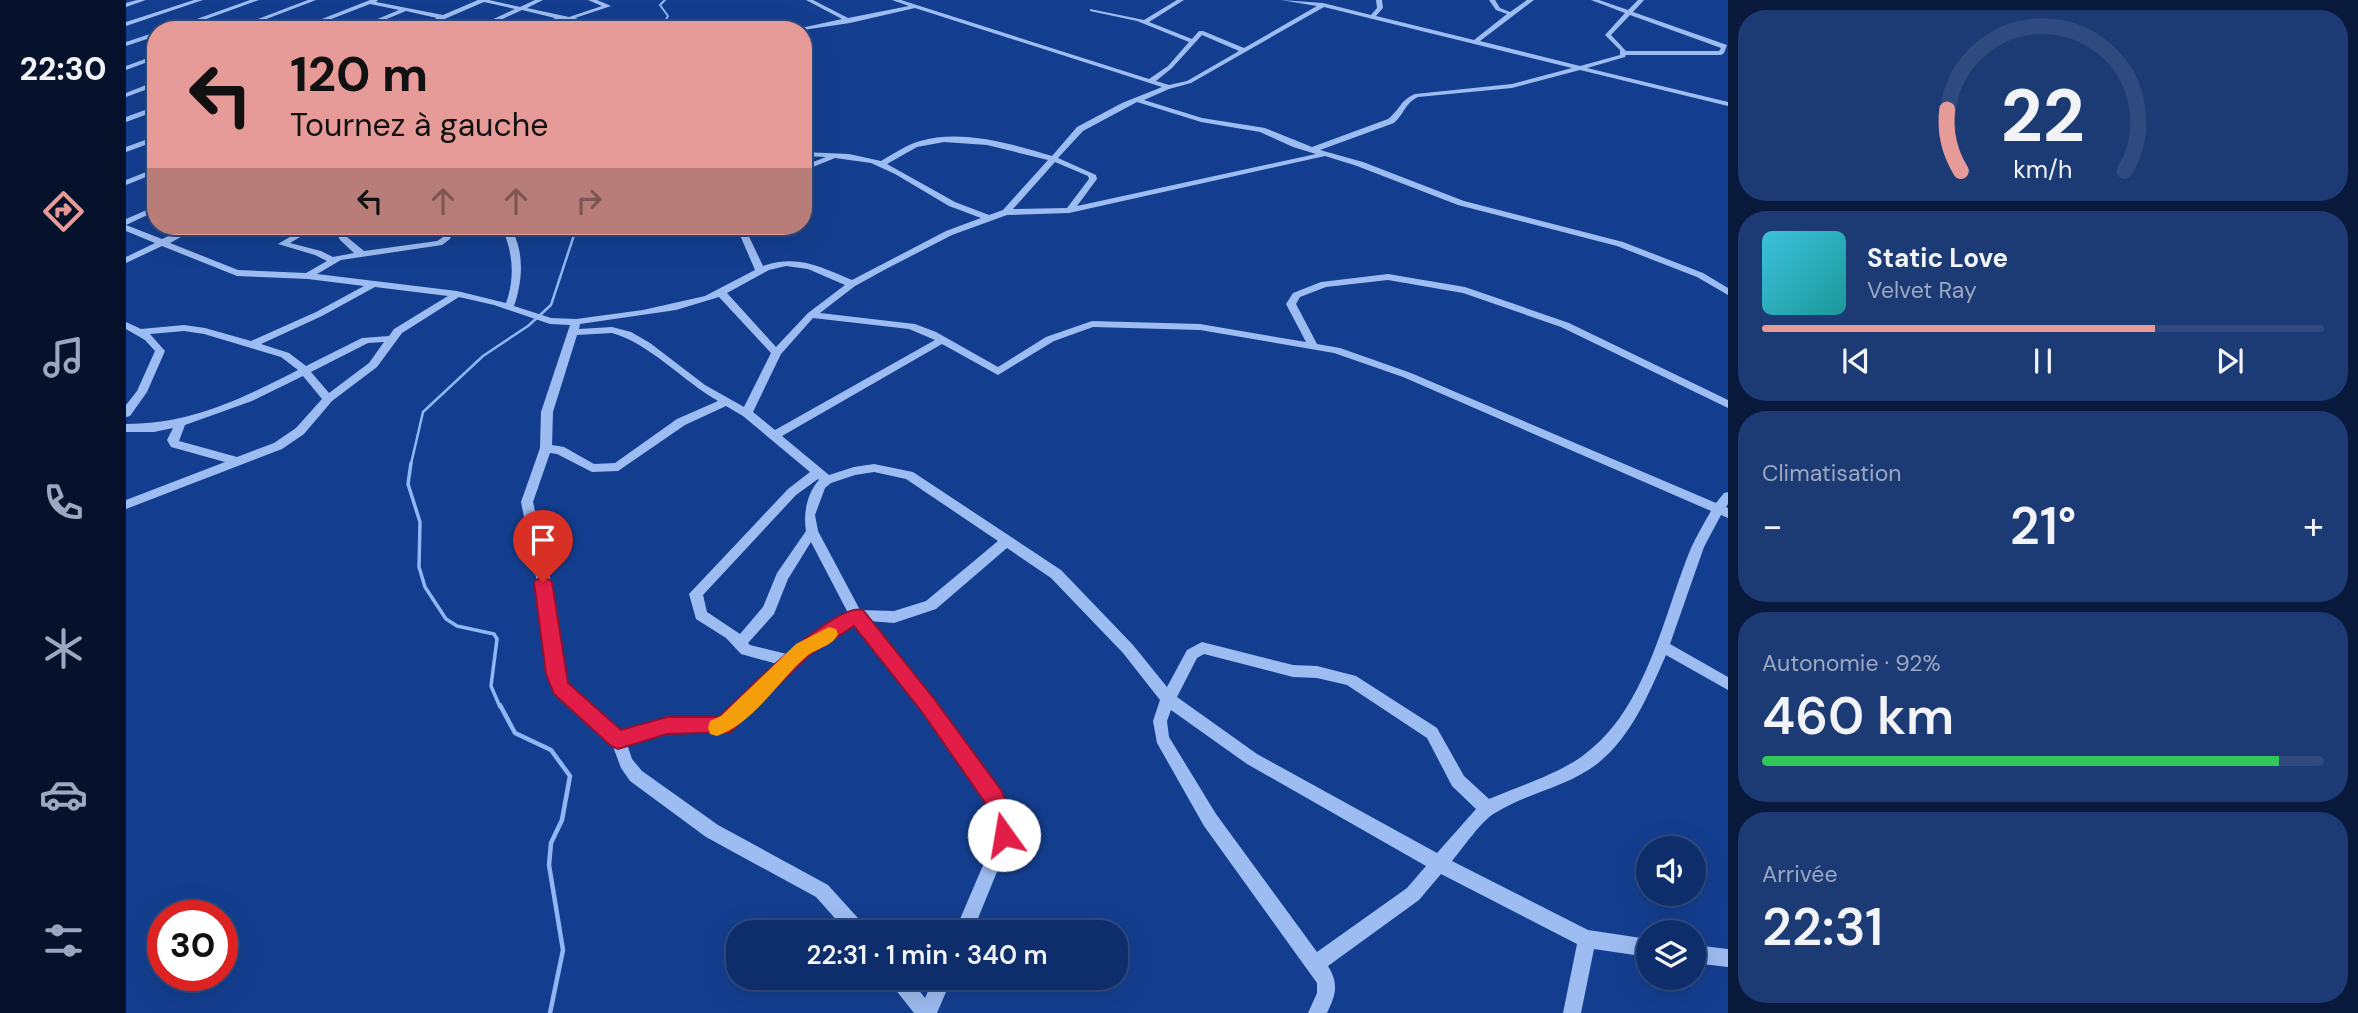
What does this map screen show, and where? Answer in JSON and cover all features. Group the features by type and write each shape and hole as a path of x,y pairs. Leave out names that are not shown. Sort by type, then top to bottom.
{"street":[{"path":"126,5 143,0"},
{"path":"195,21 256,0"},
{"path":"257,21 313,0"},
{"path":"434,21 483,0 580,21"},
{"path":"492,21 541,0"},
{"path":"555,21 608,6 591,0"},
{"path":"809,0 850,21"},
{"path":"895,0 1168,87"},
{"path":"1144,22 1181,0"},
{"path":"1284,0 1373,16 1728,104"},
{"path":"1373,16 1380,8 1379,0"},
{"path":"1492,0 1498,9 1510,14"},
{"path":"1475,42 1531,0"},
{"path":"1312,150 1391,121 1399,114 1406,100 1417,95 1512,86 1621,57 1624,53 1721,53 1726,44 1594,0"},
{"path":"1624,53 1608,35 1641,0"},
{"path":"320,21 372,1 443,17"},
{"path":"126,24 200,2"},
{"path":"1006,212 1080,129 1137,100 1168,87 1182,86 1323,5"},
{"path":"216,7 227,10"},
{"path":"812,27 915,7"},
{"path":"376,21 404,10"},
{"path":"1092,10 1144,22 1192,41"},
{"path":"126,31 147,36"},
{"path":"1149,82 1163,73 1201,32 1245,51"},
{"path":"126,44 147,39"},
{"path":"126,68 147,60"},
{"path":"126,95 147,87"},
{"path":"1137,100 1201,120 1262,130 1461,203 1566,228 1640,251 1700,275 1728,292"},
{"path":"126,120 147,112"},
{"path":"882,164 920,144 936,140 998,146 1055,160 1093,177 1069,210"},
{"path":"126,150 147,142"},
{"path":"812,154 837,155 882,164 952,204 990,219"},
{"path":"747,413 776,354 811,315 852,284 949,233 1006,212 1069,210 1326,154"},
{"path":"812,165 837,155"},
{"path":"126,183 147,174"},
{"path":"126,222 147,212"},
{"path":"126,228 237,273 308,276 457,294 575,327 627,334 747,413 822,476"},
{"path":"126,260 178,235"},
{"path":"299,235 282,244 318,253 332,260"},
{"path":"342,235 361,254"},
{"path":"308,276 332,260 439,243 448,235"},
{"path":"509,307 516,291 518,268 510,235"},
{"path":"744,235 761,272"},
{"path":"575,327 685,304 721,293 777,265 797,263 852,284"},
{"path":"1314,347 1293,311 1291,303 1296,295 1341,281 1410,279 1477,293 1551,320 1728,404"},
{"path":"251,345 319,314 373,285"},
{"path":"721,293 776,354"},
{"path":"126,505 239,462 290,439 328,398 373,366 398,331 457,294"},
{"path":"811,315 894,322 911,326 942,340 998,372 1050,339 1093,324 1200,327 1314,347 1364,358 1723,510"},
{"path":"126,325 142,332 158,347 160,356 138,399 126,413"},
{"path":"575,327 547,412 546,448 527,502 547,597 555,674 561,688 618,740 626,764 636,776 712,831 822,891 848,920"},
{"path":"142,332 184,328 218,334 285,355 304,370 328,398"},
{"path":"126,428 181,422 228,406 366,340 390,339"},
{"path":"775,435 942,340"},
{"path":"546,448 560,450 592,468 618,467 681,422 727,401"},
{"path":"181,422 173,440 175,444 239,462"},
{"path":"790,661 754,654 701,615 696,594 792,492 822,476 874,468 909,475 1056,574 1128,649 1168,699 1252,759 1440,864 1587,939 1636,946"},
{"path":"822,476 809,515 812,531 856,615 941,722 994,797 1003,816 1004,835 968,920"},
{"path":"1315,964 1413,894 1487,808 1571,771 1591,759 1632,713 1662,646 1693,560 1723,510 1728,496"},
{"path":"740,643 769,610 782,577 812,531"},
{"path":"618,740 667,726 723,726 802,649 856,615 894,617 914,613 931,605 1007,541"},
{"path":"1662,646 1728,684"},
{"path":"1317,1013 1328,990 1328,984 1210,820 1160,730 1168,699 1192,654 1202,648 1293,671 1317,672 1351,680 1432,733 1458,781 1487,808"},
{"path":"1572,1013 1587,939"},
{"path":"1706,955 1728,958"},
{"path":"907,990 927,1013 938,990"}],"waterway":[{"path":"665,0 660,5 668,16 665,21"},
{"path":"411,464 423,412 483,356 528,326 551,305 574,235"},
{"path":"411,463 408,484 420,522 419,567 425,587 446,619 457,626 494,634 497,639 491,686 500,707"},
{"path":"500,705 515,733 551,750 570,776 562,820 551,843 549,865 563,950 550,1013"}],"slow traffic":[{"path":"717,728 728,722 802,649 829,634"}],"route":[{"path":"543,582 550,616 555,674 561,688 618,740 667,726 723,726 802,649 822,639 856,615 929,706 994,797 1003,816 1004,835"}]}
